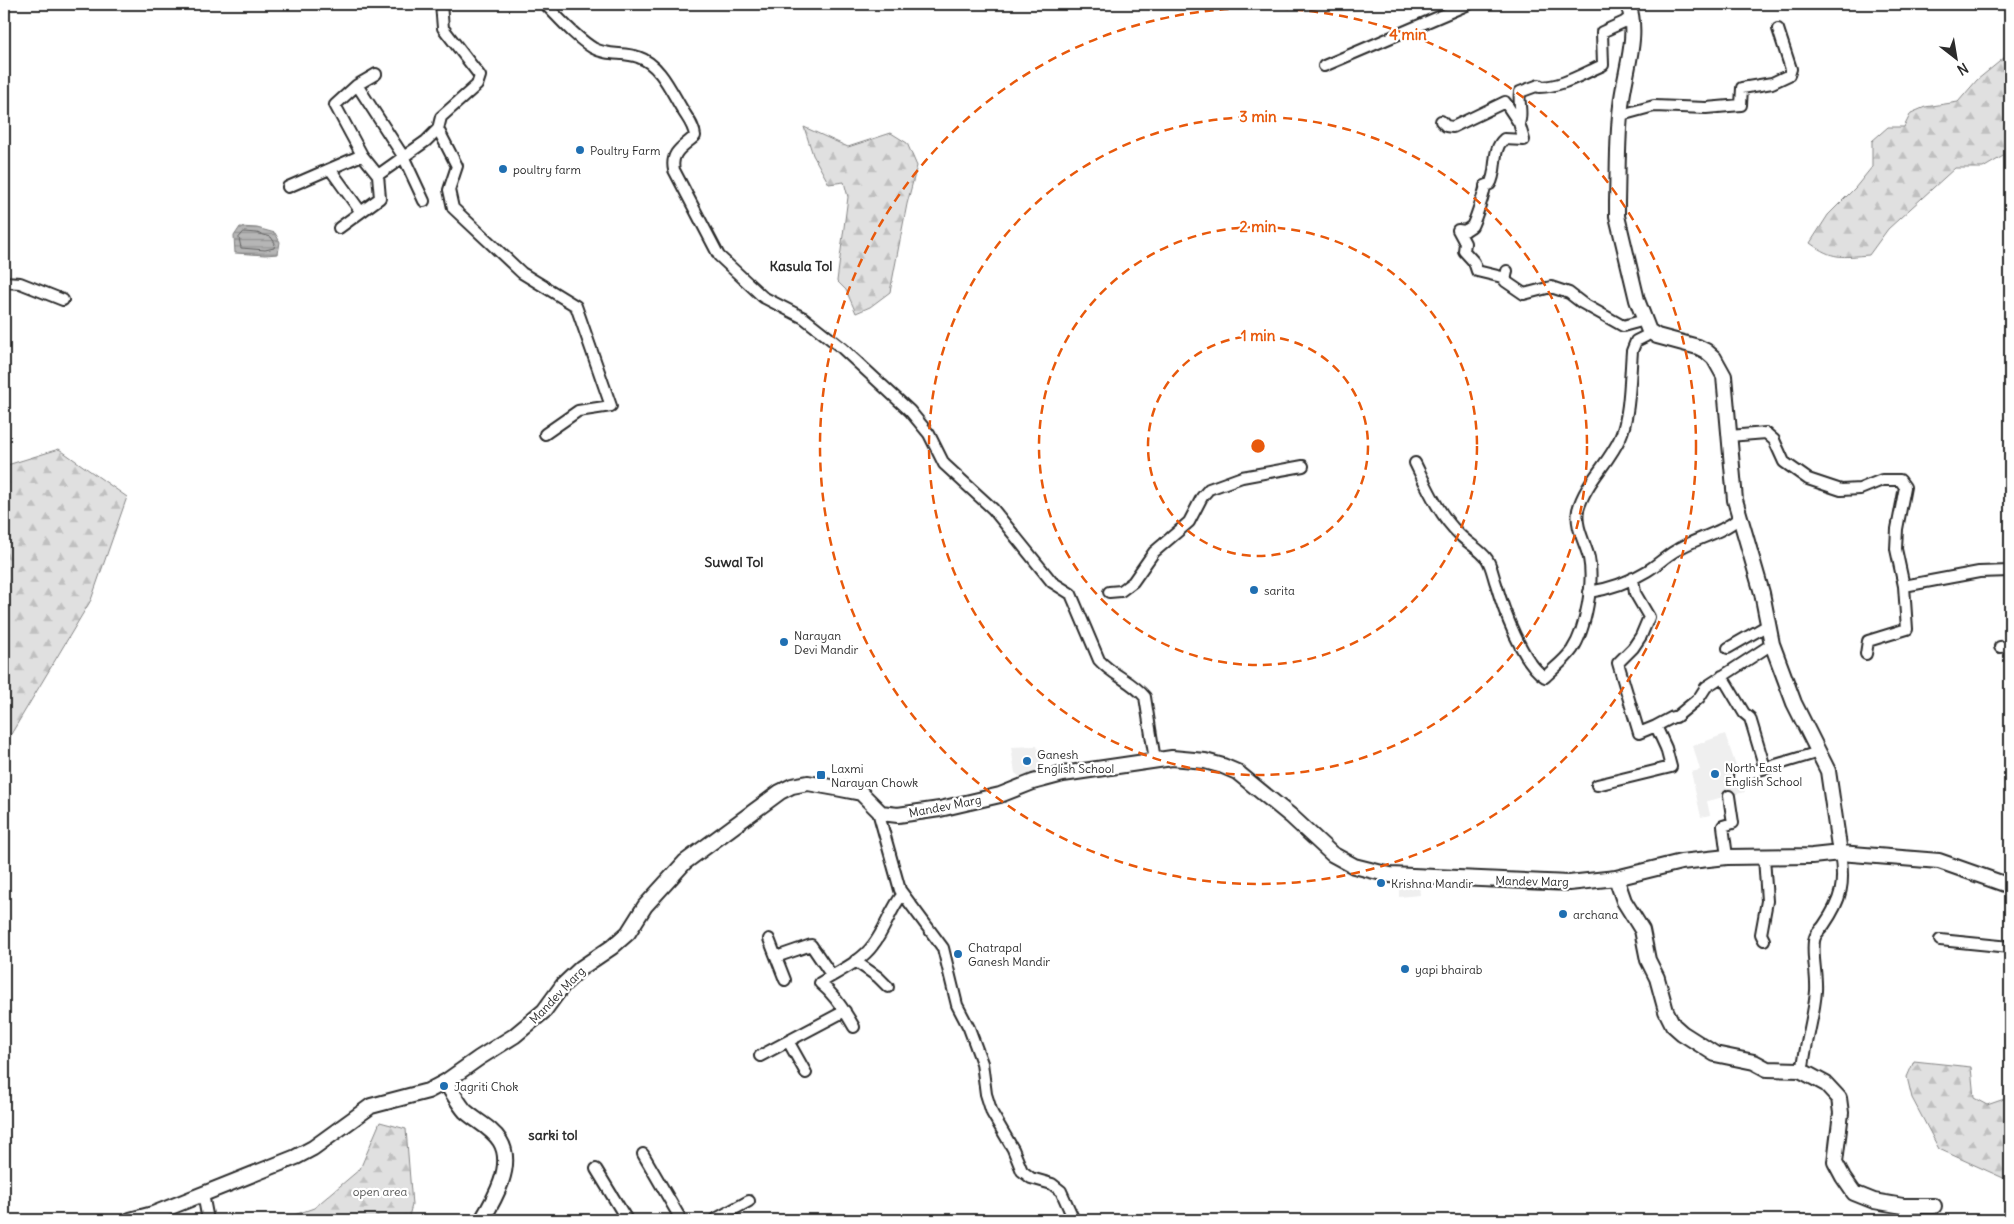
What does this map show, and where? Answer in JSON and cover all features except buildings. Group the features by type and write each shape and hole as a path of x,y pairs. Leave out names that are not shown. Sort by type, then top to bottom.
{"main road":[{"path":"1630,10 1632,40 1620,108 1617,216 1637,300 1647,326 1657,336 1698,347 1714,358 1724,376 1734,500 1762,593 1772,644 1794,703 1828,771 1840,853"},
{"name":"Mandev Marg","path":"130,1220 153,1214 263,1172 313,1148 371,1106 428,1091 446,1082 528,1026 544,1011 563,985 581,968 612,947 628,933 645,906 685,862 780,792 792,786 808,783 861,793 881,812 898,815 1000,795 1033,782 1063,774 1172,758 1205,761 1237,772 1291,816 1332,854 1354,866 1390,875 1569,883 1616,878 1681,862 1840,853 1938,861 2010,886"},
{"path":"1616,878 1624,901 1642,930 1648,960 1657,978 1666,1011 1673,1025 1715,1054 1754,1062 1767,1069 1800,1070 1826,1084 1838,1098 1840,1113 1835,1162 1842,1177 1854,1193 1874,1201 1903,1206 1934,1206"},
{"path":"446,1082 464,1110 500,1140 505,1151 499,1187 482,1220"}],"street":[{"path":"378,175 426,141 438,129 441,117 477,85 480,76 443,28 441,4"},
{"path":"546,4 579,38 596,50 637,56 652,66 674,92 694,128 695,136 675,154 672,161 674,170 719,256 763,297 804,318 842,348 910,411 929,434 944,464 992,509 1052,582 1071,594 1099,660 1105,667 1139,690 1145,697 1155,760"},
{"path":"1324,66 1469,4"},
{"path":"1519,122 1521,119 1520,92 1539,85 1539,87 1545,87 1567,82 1603,65 1602,32 1624,22 1630,10"},
{"path":"1621,115 1654,106 1706,108 1741,105 1742,88 1772,83 1789,75 1791,69 1778,29"},
{"path":"338,228 380,198 378,175 362,155 336,105 357,85 376,74"},
{"path":"357,85 403,156 424,201"},
{"path":"1415,463 1431,496 1448,521 1458,534 1486,558 1493,572 1511,626 1523,651 1540,674 1545,677 1571,651 1584,625 1589,592 1589,560 1579,529 1578,512 1586,491 1622,435 1632,351 1636,341 1646,336 1647,326 1624,326 1582,303 1569,293 1551,287 1524,294 1505,281 1506,274 1477,271 1474,262 1464,251 1465,243 1458,230 1465,230 1472,225 1486,191 1486,186 1493,179 1496,164 1494,158 1501,141 1524,140 1519,122 1505,102 1453,127 1446,126 1441,121"},
{"path":"438,129 457,166 449,190 453,208 522,273 576,306 611,406 578,410 545,434"},
{"path":"288,187 362,155"},
{"path":"330,169 361,212"},
{"path":"4,282 20,283 62,300"},
{"path":"1729,436 1766,433 1774,440 1784,462 1808,479 1841,490 1860,489 1882,480 1900,480 1906,487 1897,528 1896,549 1904,586 1907,630 1868,641 1866,654"},
{"path":"1109,592 1121,591 1133,582 1154,552 1189,522 1202,497 1209,489 1242,477 1303,466"},
{"path":"1589,592 1610,590 1647,571 1674,551 1700,538 1729,527 1739,518"},
{"path":"1904,586 1980,572 2010,572"},
{"path":"1633,578 1635,593 1649,617 1641,636 1633,648 1618,663 1639,733 1676,717 1699,698 1706,687 1772,644"},
{"path":"1728,648 1768,625"},
{"path":"1722,676 1744,713 1750,718 1765,768"},
{"path":"1597,785 1671,767 1666,748 1656,726"},
{"path":"1739,776 1819,752"},
{"path":"1727,858 1722,826 1733,823 1729,796"},
{"path":"877,807 902,894 930,928 943,948 957,1004 969,1028 982,1063 986,1094 992,1113 1013,1149 1022,1171 1031,1178 1052,1184 1061,1190 1074,1220"},
{"path":"1800,1070 1803,1067 1816,988 1814,942 1816,934 1832,912 1842,887 1840,853"},
{"path":"1764,857 1767,900 1761,934 1764,940"},
{"path":"854,1027 845,1010 820,983 855,961 873,945 902,894"},
{"path":"769,939 785,980"},
{"path":"1940,940 2010,947"},
{"path":"776,956 811,945 832,976"},
{"path":"855,961 878,977 888,987"},
{"path":"760,1056 845,1010"},
{"path":"788,1041 806,1073"},
{"path":"642,1154 680,1219"},
{"path":"596,1169 627,1220"},
{"path":"203,1194 208,1220"},
{"path":"714,1220 749,1201"}],"shaded area":[{"name":"North East English School","path":"1725,734 1745,792 1707,801 1710,815 1701,817 1691,772 1700,770 1693,746"},
{"name":"Ganesh English School","path":"1037,746 1043,770 1020,777 1015,773 1011,747"},
{"path":"1412,881 1419,884 1420,895 1399,897 1399,882"}],"green space":[{"path":"2010,53 2010,152 1983,168 1955,168 1888,229 1869,255 1832,255 1810,243 1828,215 1855,188 1872,167 1872,141 1888,127 1904,127 1911,113 1925,107 1958,102 1977,80"},
{"path":"804,127 848,147 891,133 907,143 917,166 907,204 890,292 870,307 856,313 846,290 837,281 848,197 844,182 829,184 813,155"},
{"path":"59,449 127,497 91,600 4,746 4,466"},
{"path":"1914,1061 1971,1067 1974,1098 1987,1105 2010,1097 2010,1181 1939,1149 1912,1098 1907,1077"},
{"name":"open area","path":"380,1122 406,1129 412,1205 408,1220 280,1220 314,1208 360,1169"}],"water":[{"path":"240,227 257,228 275,233 280,242 278,254 235,253 234,236"}],"place":[{"name":"Poultry Farm","path":"580,150"},
{"name":"poultry farm","path":"503,169"},
{"name":"sarita","path":"1254,590"},
{"name":"Narayan Devi Mandir","path":"784,642"},
{"name":"Ganesh English School","path":"1027,761"},
{"name":"North East English School","path":"1715,774"},
{"name":"Laxmi Narayan Chowk","path":"821,775"},
{"name":"Krishna Mandir","path":"1381,883"},
{"name":"archana","path":"1563,914"},
{"name":"Chatrapal Ganesh Mandir","path":"958,954"},
{"name":"yapi bhairab","path":"1405,969"},
{"name":"Jagriti Chok","path":"444,1086"}],"district":[{"name":"Kasula Tol","path":"801,266"},
{"name":"Suwal Tol","path":"734,562"},
{"name":"sarki tol","path":"553,1135"}]}
